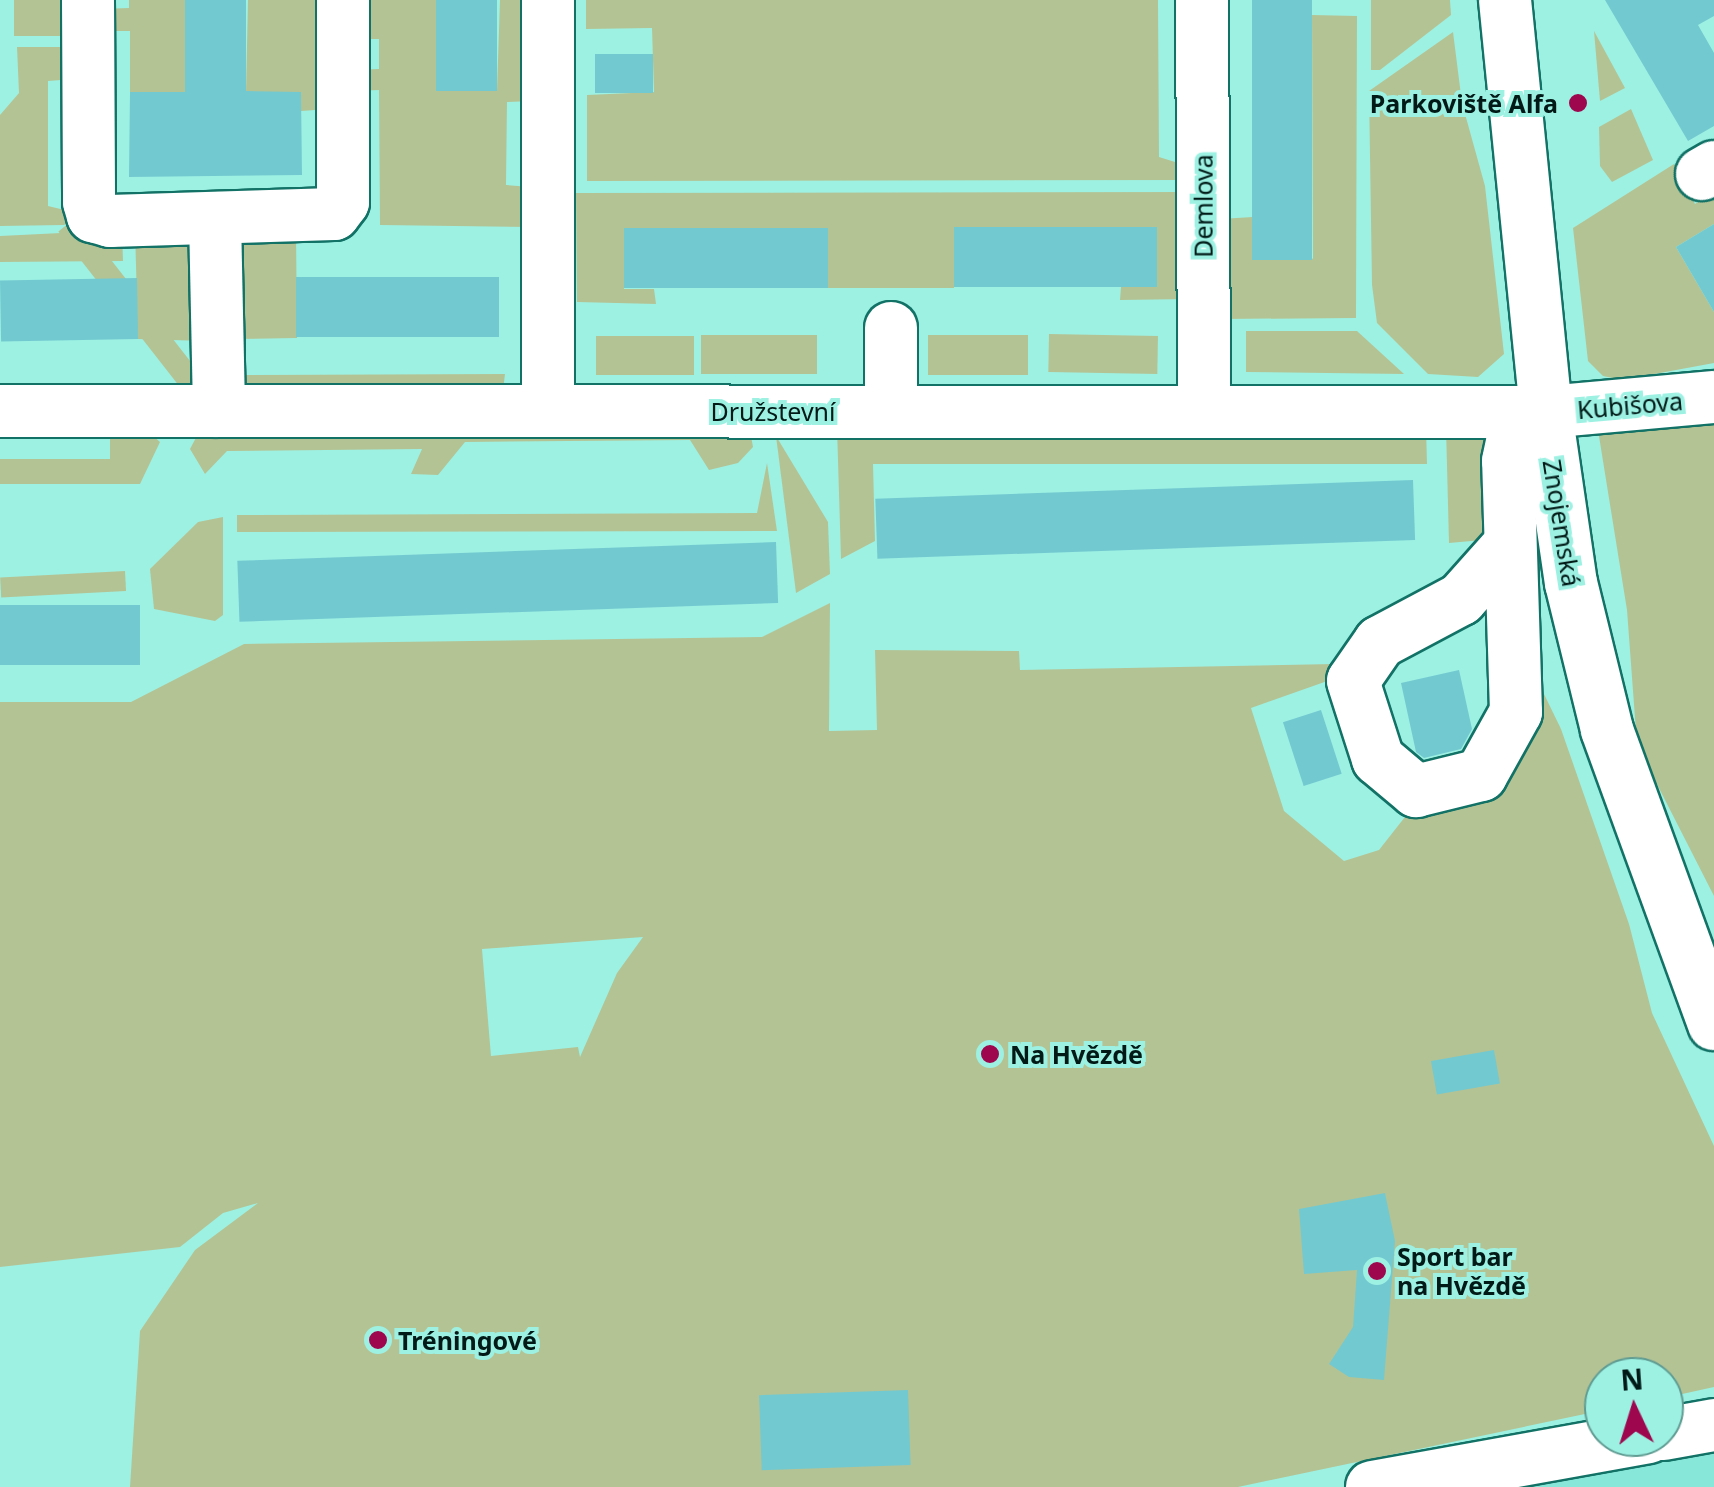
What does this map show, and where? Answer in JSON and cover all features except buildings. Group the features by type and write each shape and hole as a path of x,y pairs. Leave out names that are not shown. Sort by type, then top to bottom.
{"street":[{"path":"88,0 93,216 110,221 317,218 334,214 343,202 342,0"},
{"path":"548,0 548,411"},
{"name":"Demlova","path":"1202,0 1204,412"},
{"name":"Znojemská","path":"1504,0 1546,412 1570,583 1607,730 1714,1024"},
{"path":"216,218 219,411"},
{"path":"890,412 891,328"},
{"name":"Kubišova","path":"1546,412 1714,397"},
{"name":"Družstevní","path":"0,411 1546,412"},
{"path":"1510,544 1508,462 1513,438 1546,412"},
{"path":"1684,1430 1714,1425"},
{"path":"1372,1487 1617,1457"}],"shaded area":[{"path":"14,0 79,0 79,36 14,36"},
{"path":"129,0 185,0 185,92 130,92 130,31 101,31 100,9 129,8"},
{"path":"248,0 330,0 329,109 301,111 301,92 246,92"},
{"path":"351,0 436,0 437,91 497,90 500,0 532,0 532,101 507,102 506,185 531,187 533,227 380,225 379,90 352,91 352,70 379,69 379,39 351,39"},
{"path":"586,0 1158,0 1159,157 1191,167 1191,180 587,181 587,95 654,92 652,28 586,29"},
{"path":"1371,0 1450,0 1451,15 1380,70 1371,70"},
{"path":"1312,15 1357,16 1356,318 1221,319 1220,219 1253,217 1313,259"},
{"path":"1594,31 1625,88 1600,101"},
{"path":"1453,32 1462,103 1485,186 1504,354 1478,377 1428,374 1377,323 1372,285 1369,91"},
{"path":"17,47 73,47 74,79 48,81 48,206 73,212 75,219 64,225 0,226 0,115 19,93"},
{"path":"1631,109 1653,160 1612,182 1600,166 1599,127"},
{"path":"1674,164 1695,204 1714,192 1714,224 1676,247 1714,312 1714,363 1622,380 1603,376 1588,361 1573,228"},
{"path":"1191,192 1190,299 1120,300 1121,287 1157,287 1157,227 955,228 954,288 828,288 827,228 625,229 624,289 654,289 656,304 577,302 576,193"},
{"path":"77,217 201,375 182,390 58,231"},
{"path":"135,229 194,242 205,341 138,339"},
{"path":"296,229 297,338 232,339 238,241"},
{"path":"122,230 123,261 0,262 0,236"},
{"path":"1246,331 1357,331 1404,374 1246,372"},
{"path":"1049,334 1158,336 1157,374 1048,372"},
{"path":"701,335 817,335 817,374 701,374"},
{"path":"928,335 1028,335 1028,375 928,375"},
{"path":"596,336 694,336 694,375 596,375"},
{"path":"505,374 503,390 253,393 235,375"},
{"path":"1714,417 1714,896 1637,745 1627,610 1598,430"},
{"path":"1426,426 1427,464 873,464 875,541 841,559 837,428"},
{"path":"1446,427 1487,429 1494,539 1449,543"},
{"path":"110,432 150,433 160,442 140,484 0,484 0,459 110,459"},
{"path":"199,432 751,436 753,447 738,463 709,470 690,440 465,442 438,475 411,474 422,449 227,451 205,474 190,449"},
{"path":"776,436 828,522 830,574 796,593"},
{"path":"767,463 777,531 237,532 237,515 757,513"},
{"path":"223,517 223,615 215,621 154,609 150,569 198,522"},
{"path":"125,571 126,591 1,598 0,578"},
{"name":"Na Hvězdě","path":"830,603 829,731 877,730 875,650 1019,651 1020,670 1334,664 1333,679 1251,708 1284,811 1344,861 1379,850 1412,808 1436,809 1527,659 1561,729 1629,924 1652,1013 1714,1146 1714,1387 1684,1394 1684,1357 1584,1357 1584,1414 1238,1487 130,1487 140,1331 195,1250 258,1203 223,1213 180,1247 0,1267 0,702 131,702 244,644 762,637","holes":["643,937 617,973 580,1057 578,1047 491,1056 482,949"]},
{"path":"1714,1454 1714,1487 1500,1487 1632,1465"}],"place":[{"name":"Parkoviště Alfa","path":"1578,103"},
{"name":"Na Hvězdě","path":"990,1054"},
{"name":"Sport bar na Hvězdě","path":"1377,1271"},
{"name":"Tréningové","path":"378,1340"}]}
